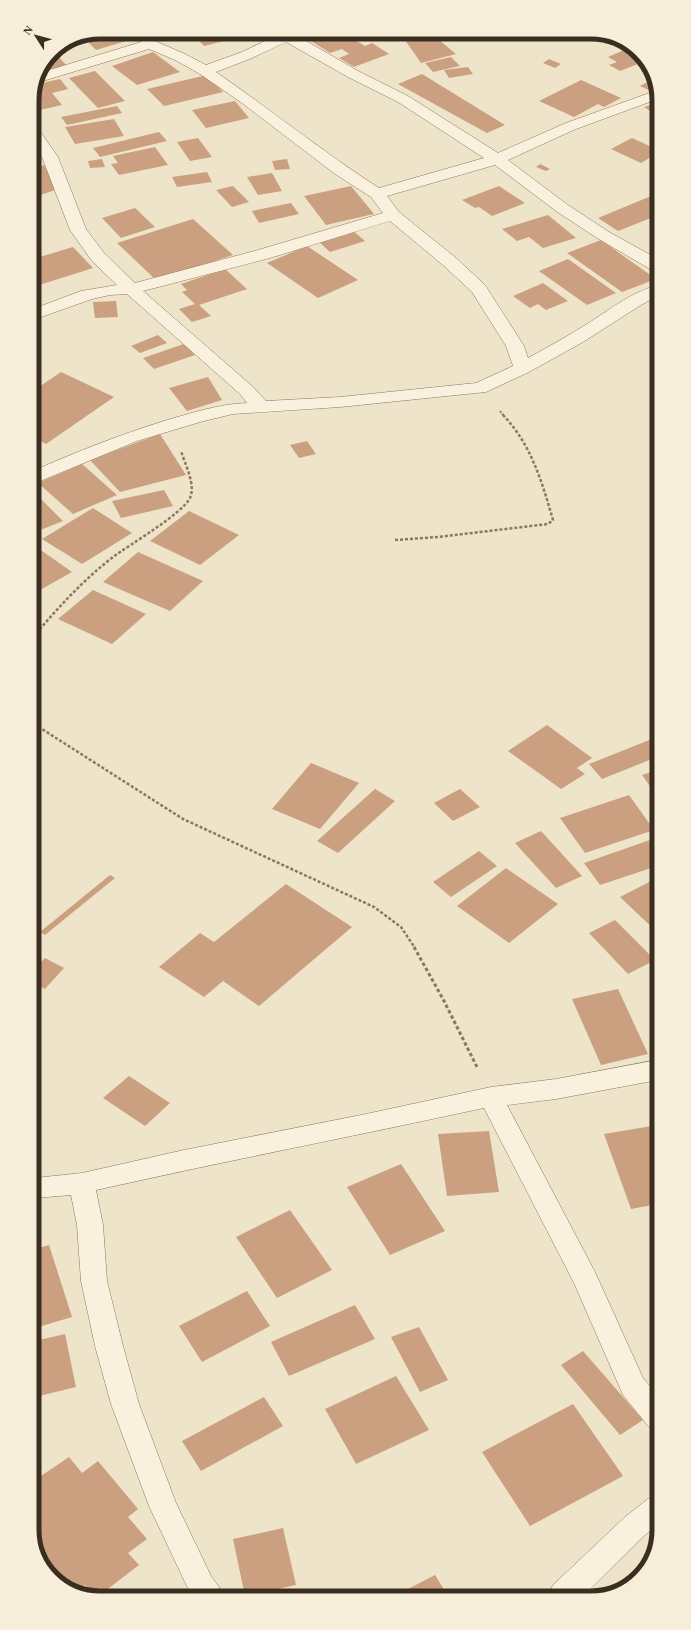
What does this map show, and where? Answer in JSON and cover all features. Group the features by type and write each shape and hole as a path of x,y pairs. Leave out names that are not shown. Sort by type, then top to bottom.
{"street":[{"path":"205,71 247,55 282,39"},
{"path":"293,39 353,74 403,99 497,159 562,208 652,263"},
{"path":"44,76 147,40 205,71 247,100 341,171 377,194 393,215 450,262 478,289 515,346 524,368"},
{"path":"377,194 497,159 571,126 652,97"},
{"path":"39,140 50,157 78,230 98,257 150,307 246,390 261,407"},
{"path":"39,314 87,295 110,290 132,289 264,254 393,215"},
{"path":"39,475 131,437 196,417 233,409 340,402 480,388 524,368 577,338 635,301 652,293"},
{"path":"39,1188 82,1183 184,1160 366,1124 491,1097 556,1089 652,1071"},
{"path":"491,1097 586,1280 633,1386 652,1409"},
{"path":"82,1183 90,1225 94,1281 109,1346 125,1404 163,1506 205,1591"},
{"path":"567,1591 635,1526 652,1513"}],"path":[{"path":"395,540 515,529 548,524 552,522 553,520 546,495 524,443 516,429 480,388"},
{"path":"39,630 66,598 112,558 177,512 190,498 192,486 172,424"},
{"path":"39,727 183,819 374,907 401,927 443,998 491,1097"}],"building":[{"path":"100,39 133,39 96,50 87,41"},
{"path":"197,39 232,39 204,46"},
{"path":"317,39 354,39 365,46 372,43 389,54 354,67 339,58 349,54 342,49 330,53 311,41"},
{"path":"438,39 456,54 421,63 405,40"},
{"path":"624,50 640,63 620,71 609,65 617,62 608,57"},
{"path":"153,52 180,72 137,85 112,66"},
{"path":"58,56 68,67 45,73 52,63"},
{"path":"451,57 460,66 433,72 425,63"},
{"path":"549,59 561,64 555,68 543,63"},
{"path":"468,67 473,74 449,78 444,70"},
{"path":"95,71 125,101 98,108 69,78"},
{"path":"422,74 505,125 487,133 398,84"},
{"path":"207,75 223,92 164,106 147,89"},
{"path":"60,79 68,89 52,93 62,105 40,110 39,96 41,83"},
{"path":"581,80 621,98 604,107 598,104 574,117 539,101"},
{"path":"649,81 651,91 640,86"},
{"path":"235,101 249,118 206,128 192,110"},
{"path":"652,104 652,112 644,107"},
{"path":"117,106 122,113 67,125 61,117"},
{"path":"114,119 124,136 75,144 65,127"},
{"path":"159,132 167,141 100,157 93,148"},
{"path":"198,138 212,157 190,161 177,142"},
{"path":"632,138 652,147 652,156 641,163 611,149"},
{"path":"155,147 168,165 119,175 111,164 118,163 113,156"},
{"path":"102,159 105,167 90,168 88,161"},
{"path":"287,159 290,169 275,170 272,161"},
{"path":"540,164 550,169 546,171 536,167"},
{"path":"44,165 58,189 39,196 39,167"},
{"path":"207,172 212,182 177,187 172,177"},
{"path":"272,173 282,191 258,195 247,177"},
{"path":"233,186 249,202 232,207 216,190"},
{"path":"351,186 374,214 326,225 304,196"},
{"path":"499,186 525,203 492,216 479,207 475,208 462,200"},
{"path":"652,196 652,218 618,231 598,218"},
{"path":"291,203 299,214 259,223 252,211"},
{"path":"135,208 155,227 121,238 102,218"},
{"path":"548,215 576,238 543,248 529,237 517,241 502,229"},
{"path":"193,219 233,255 156,280 117,243"},
{"path":"351,229 365,241 330,252 317,240"},
{"path":"601,240 652,276 652,281 622,292 567,253"},
{"path":"307,246 358,280 318,298 267,263"},
{"path":"73,247 93,268 39,285 39,257"},
{"path":"568,259 616,293 587,305 539,271"},
{"path":"225,269 247,289 199,305 211,316 192,322 179,309 195,304 182,292 187,290 181,284"},
{"path":"543,283 568,301 546,310 538,304 530,308 513,296"},
{"path":"116,301 118,317 95,318 93,302"},
{"path":"158,335 167,343 140,353 131,346"},
{"path":"184,344 195,355 154,369 143,358"},
{"path":"61,372 114,397 46,444 39,440 39,387"},
{"path":"208,377 222,400 187,411 169,388"},
{"path":"160,434 186,475 120,492 90,460"},
{"path":"307,441 316,454 299,458 290,445"},
{"path":"82,464 117,495 73,514 39,483"},
{"path":"164,490 173,506 121,518 112,501"},
{"path":"39,497 63,521 39,531"},
{"path":"93,508 132,533 82,564 42,539"},
{"path":"189,511 239,535 200,565 150,541"},
{"path":"39,549 72,572 39,591"},
{"path":"138,552 203,581 170,611 103,582"},
{"path":"93,590 146,614 112,644 58,619"},
{"path":"547,725 592,758 577,768 585,774 561,789 508,751"},
{"path":"652,739 652,759 602,779 589,764"},
{"path":"311,763 359,783 320,829 272,809"},
{"path":"652,772 652,789 642,775"},
{"path":"375,789 395,801 338,853 317,841"},
{"path":"460,789 480,807 453,821 434,803"},
{"path":"629,795 652,827 652,831 585,853 560,818"},
{"path":"541,831 582,876 556,888 515,843"},
{"path":"650,840 652,843 652,868 600,885 584,863"},
{"path":"479,851 497,866 451,897 433,882"},
{"path":"506,868 558,904 509,943 457,906"},
{"path":"110,875 115,878 45,935 40,932"},
{"path":"652,881 652,927 620,897"},
{"path":"286,884 352,927 259,1006 223,981 204,997 159,967 200,933 214,942"},
{"path":"615,920 652,957 652,962 628,974 589,933"},
{"path":"45,958 64,968 45,989 39,986 39,964"},
{"path":"618,989 648,1054 601,1065 572,999"},
{"path":"129,1076 170,1103 145,1126 103,1098"},
{"path":"652,1126 652,1205 631,1209 604,1134"},
{"path":"489,1131 499,1192 447,1196 438,1134"},
{"path":"401,1164 445,1231 390,1255 347,1187"},
{"path":"290,1210 332,1270 277,1298 236,1237"},
{"path":"49,1245 72,1317 39,1327 39,1248"},
{"path":"247,1291 270,1326 202,1362 179,1326"},
{"path":"355,1305 375,1339 289,1376 271,1342"},
{"path":"419,1327 448,1380 420,1392 391,1337"},
{"path":"65,1334 76,1387 39,1396 39,1340"},
{"path":"583,1351 643,1420 620,1435 561,1365"},
{"path":"396,1376 429,1430 356,1464 325,1409"},
{"path":"264,1397 283,1426 201,1471 182,1441"},
{"path":"573,1404 623,1476 530,1526 482,1452"},
{"path":"69,1457 82,1473 98,1461 138,1509 128,1517 147,1539 128,1553 139,1565 105,1591 89,1590 85,1585 81,1588 77,1586 70,1583 57,1573 45,1557 40,1542 39,1477"},
{"path":"283,1528 296,1585 268,1591 244,1591 233,1539"},
{"path":"435,1575 445,1591 404,1591"}]}
